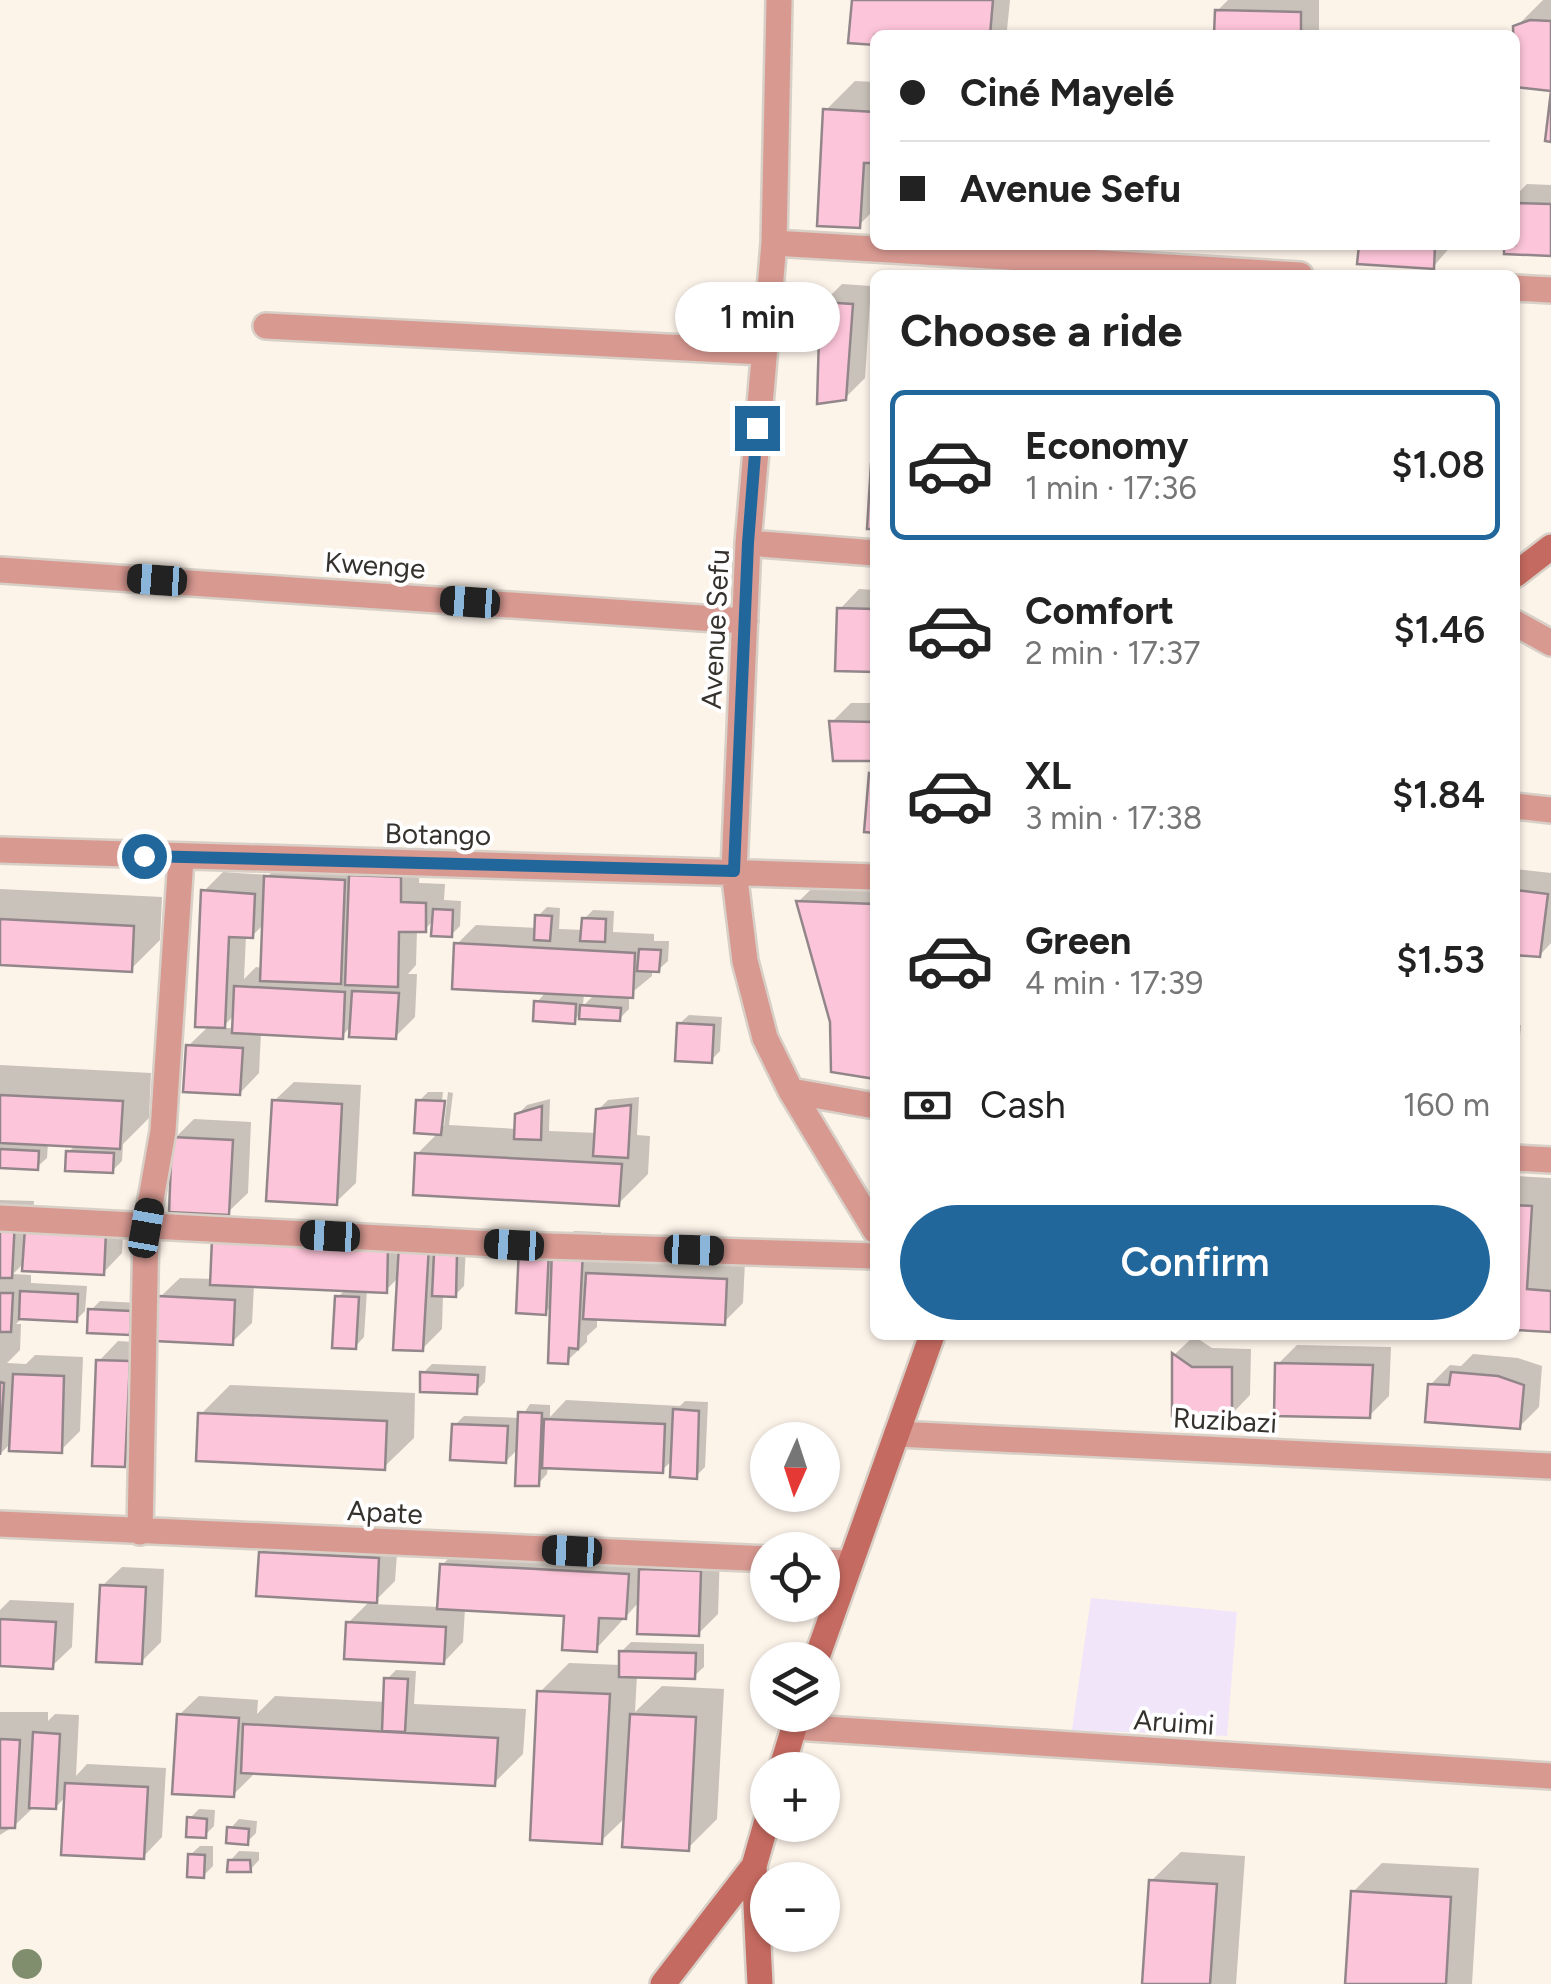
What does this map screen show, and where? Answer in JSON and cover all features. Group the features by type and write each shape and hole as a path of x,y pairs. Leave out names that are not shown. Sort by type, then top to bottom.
{"main road":[{"path":"1520,571 1551,547"},
{"path":"822,1642 930,1340"},
{"path":"663,1984 750,1871"},
{"path":"758,1952 760,1984"}],"street":[{"name":"Avenue Sefu","path":"779,0 774,242 748,543 734,871 745,961 766,1038 791,1090 870,1222"},
{"path":"774,242 870,248"},
{"path":"902,250 1220,270"},
{"path":"1520,288 1551,290"},
{"path":"266,326 763,352"},
{"path":"748,543 870,553"},
{"name":"Kwenge","path":"0,570 745,621"},
{"path":"1520,626 1551,644"},
{"path":"1520,807 1551,810"},
{"name":"Botango","path":"0,850 870,878"},
{"path":"140,1532 146,1228 163,1131 181,858"},
{"path":"791,1090 870,1105"},
{"path":"1520,1158 1551,1160"},
{"path":"0,1218 494,1244 870,1256"},
{"name":"Ruzibazi","path":"897,1434 1551,1466"},
{"name":"Apate","path":"0,1524 750,1558"},
{"path":"840,1563 850,1563"},
{"name":"Aruimi","path":"840,1724 1551,1776"}],"shaded area":[{"path":"1091,1598 1237,1612 1227,1736 1072,1730"}],"building":[{"path":"852,0 993,0 990,30 870,30 870,45 848,43"},
{"path":"1215,10 1301,12 1301,30 1214,30"},
{"path":"1530,20 1551,21 1551,91 1520,88 1520,30 1513,30 1513,26"},
{"path":"1551,91 1551,142 1545,141"},
{"path":"823,109 870,112 870,163 864,163 860,228 817,226"},
{"path":"1520,203 1551,204 1551,256 1504,254 1504,250 1520,250"},
{"path":"1358,250 1435,250 1434,269 1357,264"},
{"path":"820,302 853,304 846,400 817,404"},
{"path":"870,480 870,529 867,529"},
{"path":"837,608 870,609 870,672 835,671"},
{"path":"829,721 870,722 870,761 833,761"},
{"path":"869,773 870,833 864,832"},
{"path":"349,875 401,877 401,902 426,903 426,932 399,932 398,987 345,985"},
{"path":"264,876 345,880 341,984 260,981"},
{"path":"201,890 255,894 253,938 229,937 225,1028 195,1027"},
{"path":"1520,891 1548,894 1540,957 1520,955"},
{"path":"796,901 870,904 870,1078 831,1072 830,1022"},
{"path":"433,909 453,910 452,937 431,936"},
{"path":"535,915 552,916 550,941 534,940"},
{"path":"582,918 606,919 605,942 580,941"},
{"path":"0,919 134,926 132,972 0,965"},
{"path":"454,943 635,953 633,998 452,989"},
{"path":"639,949 661,950 659,972 637,971"},
{"path":"234,986 345,992 343,1039 232,1033"},
{"path":"352,991 399,993 396,1039 349,1037"},
{"path":"534,1001 576,1004 575,1024 533,1021"},
{"path":"580,1005 621,1008 620,1021 579,1019"},
{"path":"677,1023 714,1025 712,1063 675,1061"},
{"path":"186,1045 243,1048 240,1095 183,1092"},
{"path":"0,1095 123,1101 120,1149 0,1143"},
{"path":"272,1100 342,1104 337,1205 266,1201"},
{"path":"416,1100 445,1101 441,1135 414,1133"},
{"path":"631,1105 628,1158 593,1156 596,1109"},
{"path":"542,1106 541,1140 514,1139 515,1114"},
{"path":"172,1137 233,1140 229,1215 169,1212"},
{"path":"0,1149 39,1151 38,1170 0,1168"},
{"path":"66,1151 114,1153 113,1173 65,1171"},
{"path":"415,1153 622,1164 619,1206 413,1195"},
{"path":"1520,1205 1532,1206 1527,1289 1551,1291 1551,1332 1520,1330"},
{"path":"0,1219 15,1220 12,1278 0,1278"},
{"path":"25,1228 106,1232 104,1275 22,1271"},
{"path":"212,1239 388,1247 387,1293 210,1285"},
{"path":"399,1244 429,1245 423,1351 393,1350"},
{"path":"519,1247 549,1249 546,1315 516,1313"},
{"path":"552,1250 583,1251 578,1349 569,1348 568,1364 548,1363"},
{"path":"434,1253 457,1254 456,1297 432,1296"},
{"path":"586,1273 727,1279 725,1325 583,1319"},
{"path":"20,1291 78,1294 77,1322 19,1319"},
{"path":"0,1293 13,1293 11,1332 0,1332"},
{"path":"158,1296 235,1300 233,1345 155,1341"},
{"path":"335,1296 359,1297 356,1349 332,1348"},
{"path":"88,1309 131,1311 130,1335 87,1333"},
{"path":"1172,1353 1192,1367 1232,1367 1232,1417 1172,1416"},
{"path":"96,1360 130,1361 125,1467 92,1466"},
{"path":"1275,1363 1373,1365 1370,1418 1274,1416"},
{"path":"420,1372 478,1375 477,1394 420,1392"},
{"path":"1451,1372 1498,1376 1524,1385 1520,1429 1425,1422 1428,1384 1449,1385"},
{"path":"13,1374 64,1376 62,1453 9,1451"},
{"path":"0,1382 4,1383 0,1455"},
{"path":"673,1409 699,1411 697,1479 670,1477"},
{"path":"518,1412 542,1413 539,1486 515,1486"},
{"path":"198,1413 387,1421 385,1470 196,1461"},
{"path":"544,1419 665,1424 663,1473 542,1468"},
{"path":"452,1424 508,1426 506,1463 450,1460"},
{"path":"259,1552 379,1558 377,1603 256,1596"},
{"path":"440,1564 629,1574 626,1619 599,1618 597,1652 562,1650 564,1616 437,1609"},
{"path":"639,1569 701,1571 699,1636 637,1634"},
{"path":"100,1585 146,1587 142,1664 96,1662"},
{"path":"0,1619 56,1622 53,1669 0,1666"},
{"path":"346,1622 446,1627 444,1664 344,1659"},
{"path":"619,1651 696,1653 695,1679 619,1677"},
{"path":"384,1678 408,1679 405,1732 382,1731"},
{"path":"537,1691 610,1694 602,1844 530,1840"},
{"path":"177,1714 239,1718 234,1797 172,1794"},
{"path":"630,1714 696,1717 689,1851 622,1847"},
{"path":"243,1724 498,1738 495,1786 241,1773"},
{"path":"33,1732 60,1734 56,1809 29,1808"},
{"path":"0,1739 20,1740 15,1828 0,1828"},
{"path":"65,1783 148,1787 144,1859 61,1855"},
{"path":"187,1817 207,1819 206,1838 186,1837"},
{"path":"227,1827 249,1829 248,1845 226,1843"},
{"path":"188,1854 205,1855 204,1878 187,1877"},
{"path":"228,1860 250,1860 251,1872 227,1872"},
{"path":"1149,1880 1217,1884 1210,1984 1142,1984"},
{"path":"1351,1891 1451,1897 1446,1984 1345,1984"}],"route":[{"path":"144,856 734,871 748,543 757,428"}]}
